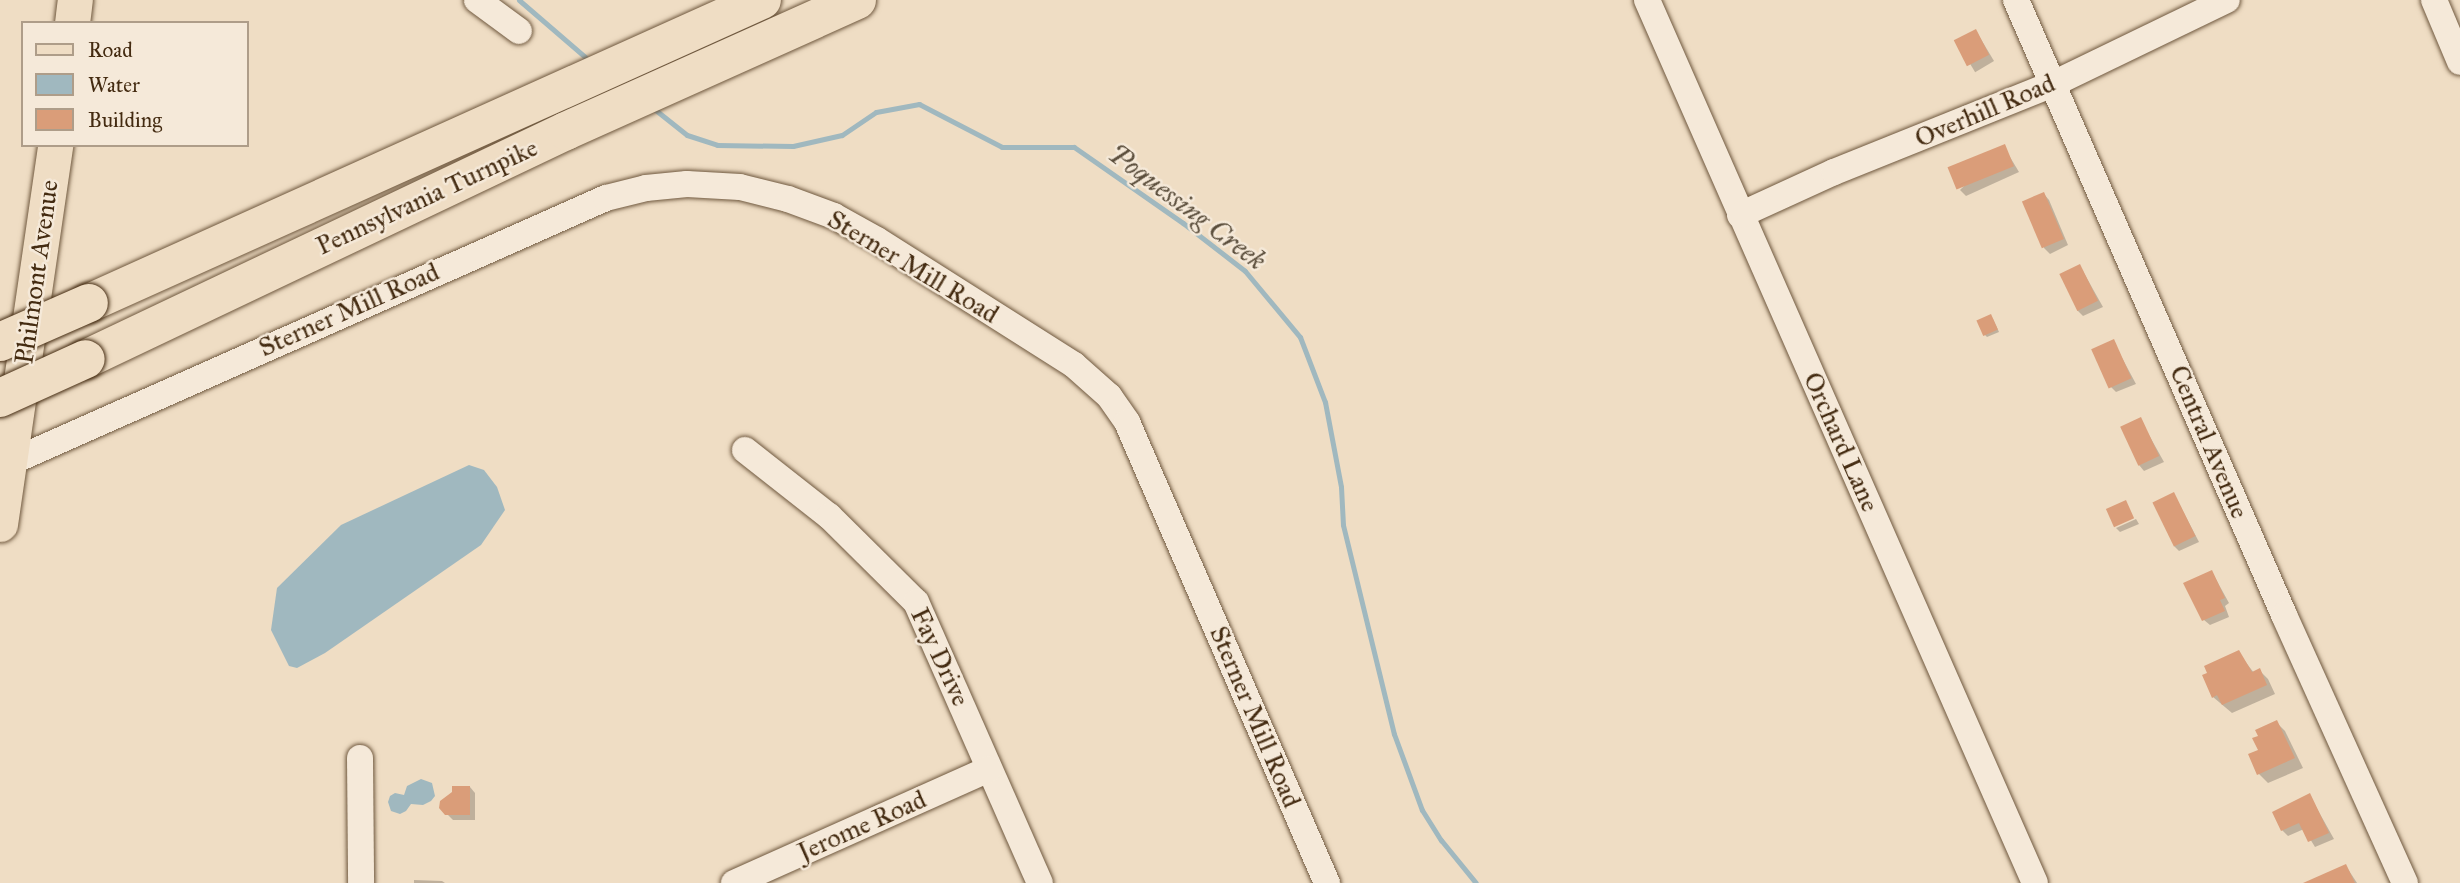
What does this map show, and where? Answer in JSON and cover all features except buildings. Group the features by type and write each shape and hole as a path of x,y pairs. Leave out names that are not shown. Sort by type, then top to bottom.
{"highway":[{"name":"Pennsylvania Turnpike","path":"0,342 762,0"},
{"name":"Pennsylvania Turnpike","path":"0,398 566,131 857,0"}],"main road":[{"path":"72,21 75,0"},
{"name":"Philmont Avenue","path":"0,524 55,147"}],"street":[{"path":"477,0 519,31"},
{"name":"Orchard Lane","path":"1647,0 2035,883"},
{"name":"Central Avenue","path":"2017,0 2279,603 2405,883"},
{"name":"Overhill Road","path":"1740,215 1834,172 2053,84 2227,0"},
{"path":"2434,0 2460,62"},
{"name":"Sterner Mill Road","path":"11,462 606,198 646,188 687,184 740,187 788,198 834,216 877,240 1074,365 1109,396 1127,422 1327,883"},
{"name":"Fay Drive","path":"745,450 829,516 916,603 1040,883"},
{"path":"360,758 361,883"},
{"name":"Jerome Road","path":"744,881 989,769"}],"water":[{"path":"469,465 484,470 497,487 505,510 481,545 325,653 297,668 289,666 271,630 277,588 341,525"},
{"path":"421,779 432,783 435,796 431,801 423,805 411,804 400,814 391,811 388,802 390,796 395,793 404,795 407,786"}],"waterway":[{"name":"Poquessing Creek","path":"519,0 592,63"},
{"name":"Poquessing Creek","path":"653,108 687,135 717,145 793,146 842,135 876,112 919,104 1002,147 1074,147 1183,223 1245,271 1300,337 1325,402 1341,487 1343,525 1394,734 1422,810 1441,840 1476,883"}]}
